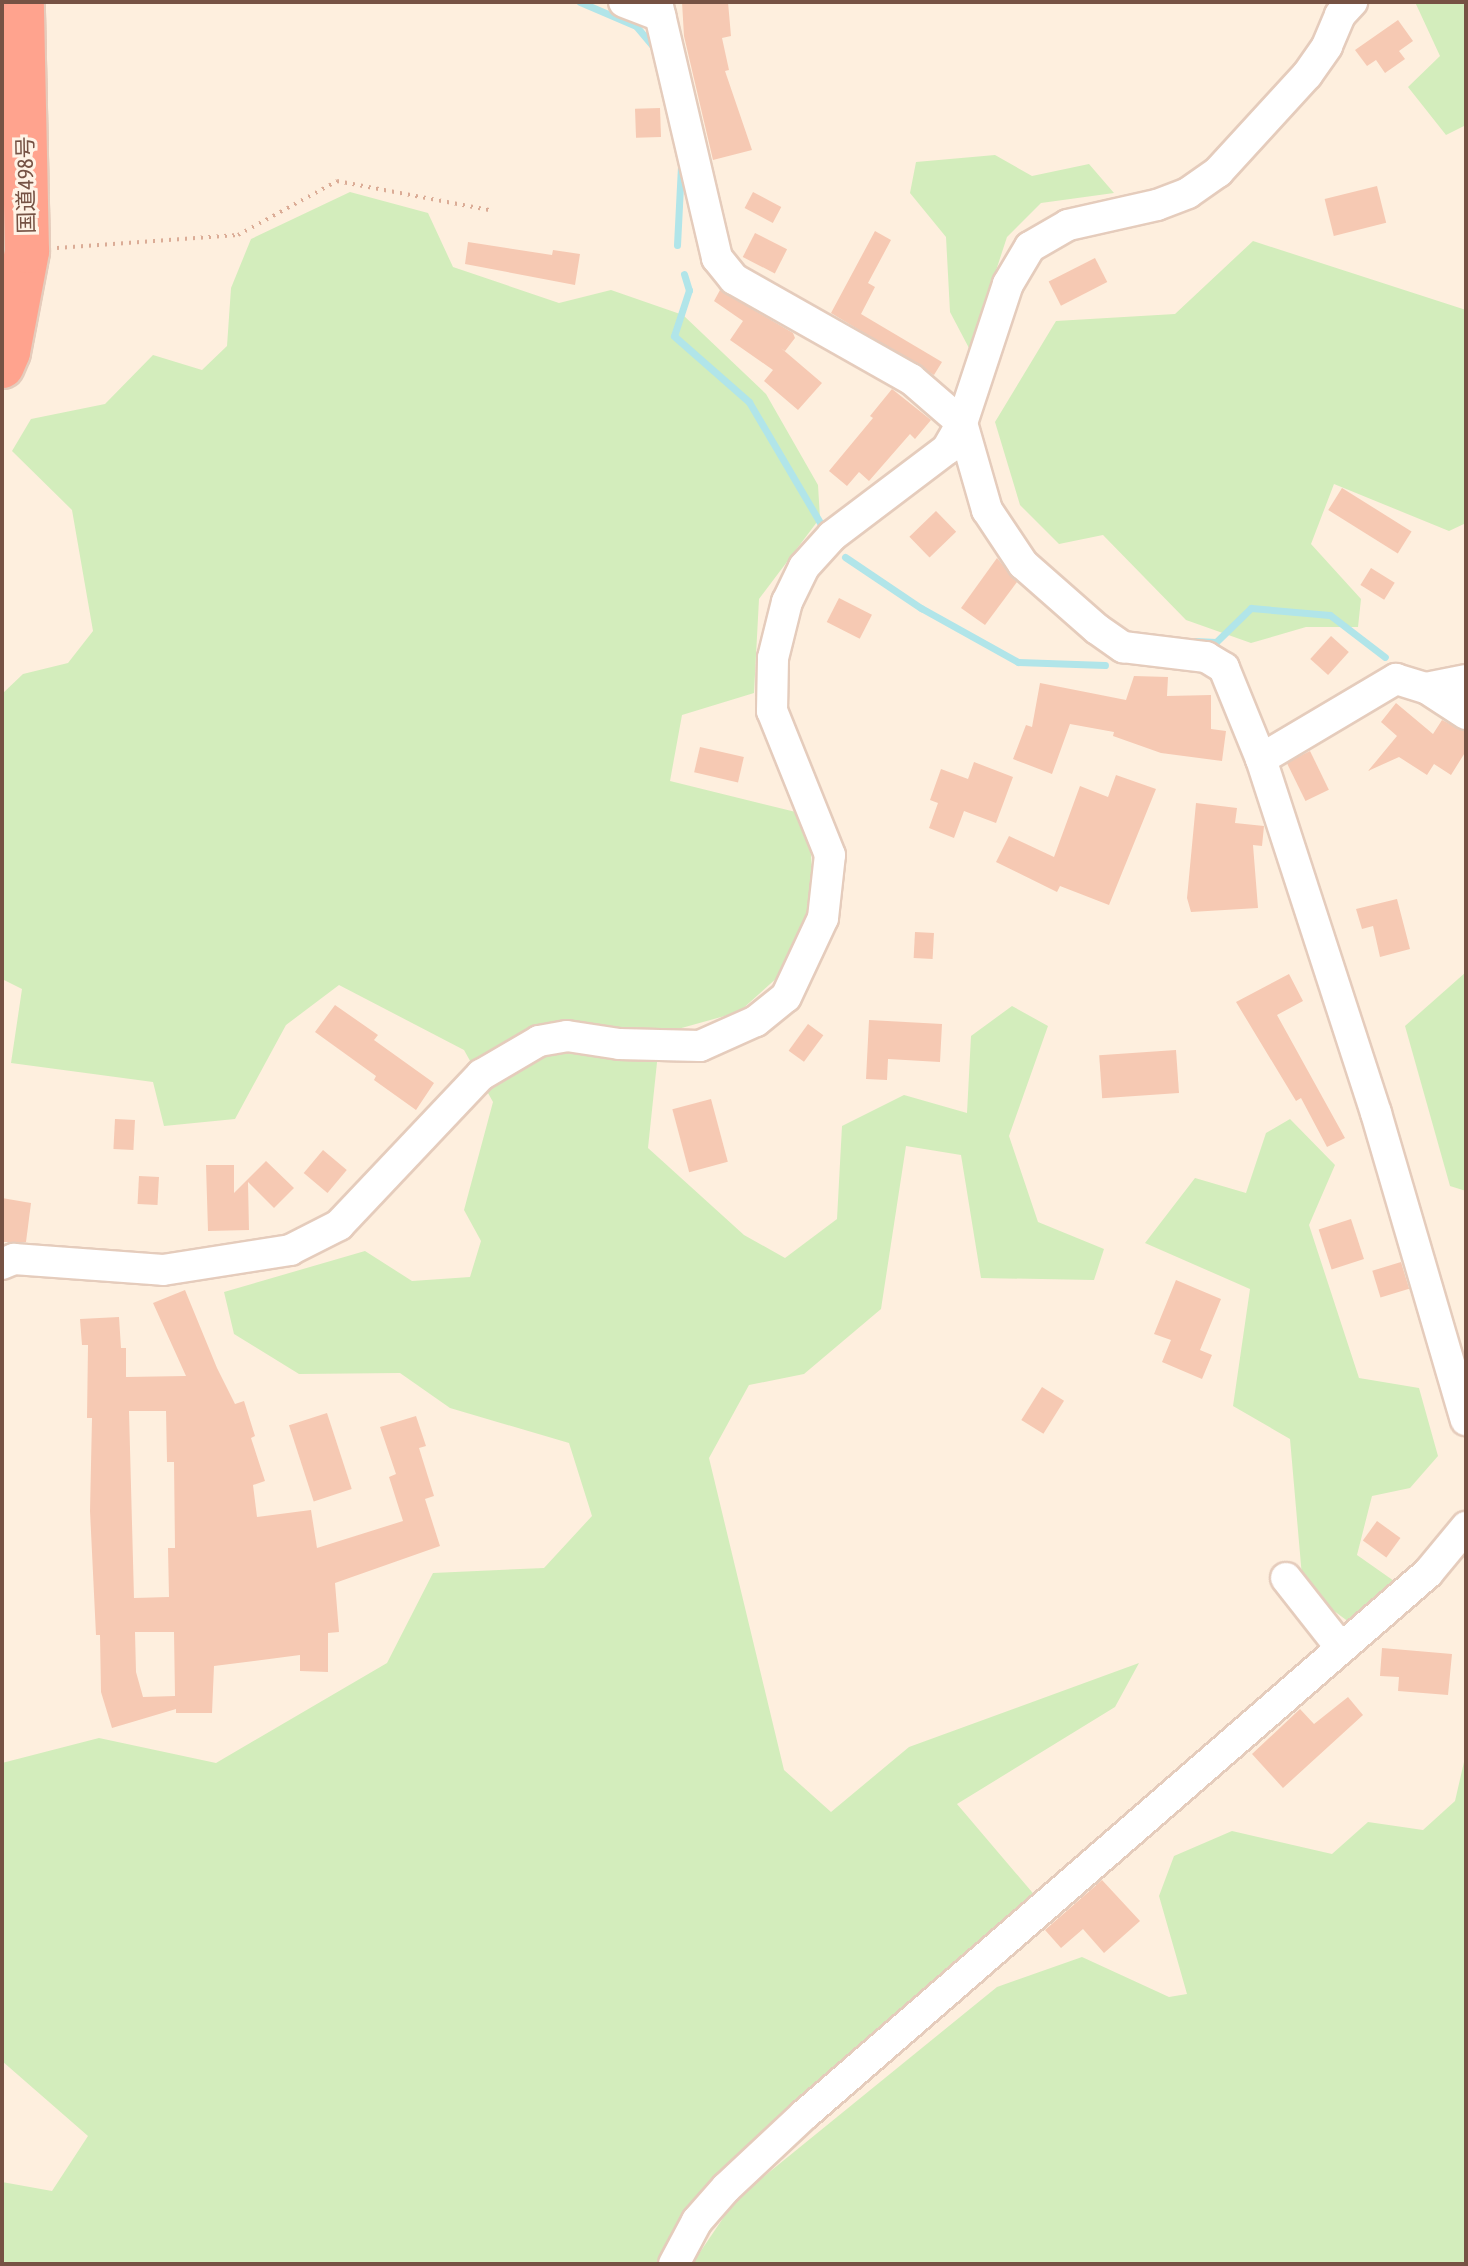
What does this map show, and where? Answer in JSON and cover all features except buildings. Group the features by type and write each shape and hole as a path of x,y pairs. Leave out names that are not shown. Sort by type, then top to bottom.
{"highway":[{"name":"国道498号","path":"2,366 8,352 27,251 22,2"}],"street":[{"path":"624,2 658,9 717,258 734,279 911,379 962,423 987,510 1023,564 1123,647 1206,657 1224,668 1261,759 1376,1113 1466,1420"},
{"path":"2,1264 14,1259 163,1270 290,1250 339,1225 481,1075 539,1041 567,1036 619,1044 700,1046 756,1021 786,997 823,918 830,855 772,711 773,658 787,602 804,567 832,536 947,449 962,423 1008,284 1030,247 1068,225 1157,205 1188,193 1218,172 1307,75 1327,46 1343,6"},
{"path":"1261,759 1396,679 1426,688 1466,714"},
{"path":"1426,688 1466,680"},
{"path":"674,2264 697,2221 716,2199 804,2115 1428,1573 1466,1527"},
{"path":"1286,1578 1341,1648"}],"path":[{"path":"27,251 238,235 337,181 489,210"}],"green space":[{"path":"1415,2 1466,2 1466,125 1446,135 1408,87 1440,56"},
{"path":"995,155 1032,176 1089,164 1114,193 1041,203 1007,237 970,350 950,312 946,237 910,193 916,162"},
{"path":"350,192 428,213 453,267 559,303 611,290 683,315 766,394 818,485 820,518 759,599 754,693 682,715 670,781 808,815 814,896 779,976 739,1012 660,1034 648,1148 744,1235 785,1258 837,1219 842,1126 904,1095 967,1113 971,1036 1012,1006 1048,1026 1009,1136 1038,1222 1104,1249 1094,1280 981,1278 961,1155 906,1146 881,1309 804,1374 749,1385 709,1458 784,1770 831,1812 909,1747 1139,1663 1115,1707 957,1804 1037,1898 791,2104 701,2192 665,2264 2,2264 2,2182 52,2191 88,2136 2,2061 2,1763 99,1738 216,1763 387,1663 433,1573 544,1568 592,1516 569,1443 450,1408 400,1373 299,1374 234,1334 224,1292 365,1251 412,1281 470,1277 481,1241 464,1210 493,1102 464,1050 339,985 286,1025 235,1119 164,1126 153,1082 11,1063 22,989 2,979 2,694 23,674 68,663 93,631 72,510 12,451 31,419 105,404 153,355 202,370 227,346 231,288 251,239"},
{"path":"1253,241 1466,310 1466,523 1449,531 1334,484 1311,544 1361,599 1358,627 1306,627 1251,643 1186,620 1103,535 1059,544 1020,505 995,422 1056,321 1175,314"},
{"path":"1466,972 1466,1191 1450,1186 1405,1026"},
{"path":"1290,1119 1335,1165 1309,1225 1359,1378 1419,1388 1438,1456 1410,1488 1372,1496 1357,1555 1394,1581 1353,1625 1303,1588 1290,1439 1233,1406 1250,1289 1145,1243 1195,1178 1246,1193 1266,1133"},
{"path":"1466,1699 1466,2264 692,2264 736,2199 997,1987 1082,1957 1169,1997 1187,1994 1159,1896 1174,1856 1232,1831 1332,1854 1368,1822 1423,1830 1455,1801 1464,1762"}],"waterway":[{"path":"580,2 636,26 656,50"},
{"path":"677,245 681,167"},
{"path":"684,274 689,290 674,336 749,402 821,524"},
{"path":"845,557 921,608 1018,662 1105,665"},
{"path":"1195,641 1216,642 1251,608 1330,615 1385,657"}]}
